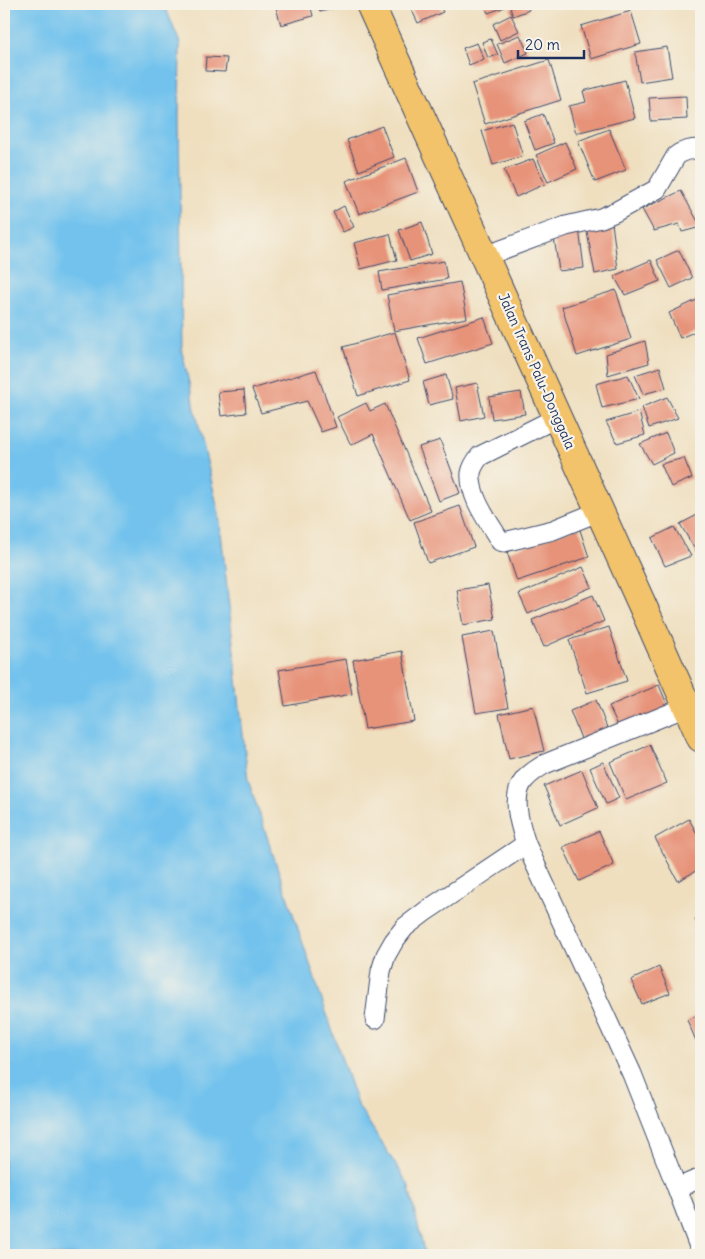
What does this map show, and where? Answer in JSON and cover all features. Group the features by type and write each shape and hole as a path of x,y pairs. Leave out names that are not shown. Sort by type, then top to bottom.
{"highway":[{"name":"Jalan Trans Palu-Donggala","path":"370,4 600,511 694,704 701,738"}],"street":[{"path":"485,256 566,226 601,218 615,212 657,189 679,153 701,149"},
{"path":"558,417 480,456 471,472 474,496 500,541 504,542 553,530 600,511"},
{"path":"694,704 545,764 524,780 517,796 520,822 526,844 632,1074 701,1252"},
{"path":"375,1019 381,972 386,955 404,927 526,844"},
{"path":"677,1188 701,1178"}],"water":[{"path":"4,4 164,4 180,43 182,352 219,514 248,780 357,1104 408,1184 425,1255 4,1255"}],"building":[{"path":"275,4 310,4 313,16 281,25"},
{"path":"318,4 331,4 332,9 320,12"},
{"path":"409,4 439,4 443,12 418,23"},
{"path":"484,4 503,4 505,7 488,13"},
{"path":"527,4 529,10 513,16 510,8"},
{"path":"631,11 641,44 591,59 581,26"},
{"path":"511,15 519,31 500,40 493,24"},
{"path":"520,35 528,53 505,63 497,44"},
{"path":"491,39 498,55 488,58 482,42"},
{"path":"477,43 484,59 469,65 463,48"},
{"path":"667,47 672,77 640,82 635,52"},
{"path":"206,57 227,58 225,72 205,71"},
{"path":"549,60 561,100 485,124 472,84"},
{"path":"625,80 635,118 576,133 569,106 586,102 583,91"},
{"path":"686,96 687,119 651,121 649,98"},
{"path":"543,114 554,143 535,150 524,121"},
{"path":"512,122 523,156 493,165 482,131"},
{"path":"382,126 394,157 359,171 347,140"},
{"path":"609,129 626,170 595,182 578,141"},
{"path":"565,142 577,169 548,182 536,155"},
{"path":"406,158 418,192 359,214 346,181"},
{"path":"533,159 545,184 516,197 504,170"},
{"path":"681,191 701,227 682,232 679,224 654,231 642,209"},
{"path":"344,206 354,227 343,232 333,212"},
{"path":"422,222 432,254 410,261 399,230"},
{"path":"612,223 618,269 595,274 586,227"},
{"path":"579,228 584,268 559,271 554,237"},
{"path":"390,234 397,260 361,269 354,243"},
{"path":"679,250 692,278 671,288 657,260"},
{"path":"651,260 660,281 625,295 614,276"},
{"path":"444,261 447,279 382,290 379,272"},
{"path":"460,282 467,318 394,331 387,295"},
{"path":"616,290 631,339 577,356 562,307"},
{"path":"701,298 701,329 680,338 669,313"},
{"path":"484,317 493,343 427,364 418,338"},
{"path":"395,332 410,380 358,396 343,347"},
{"path":"645,341 649,363 608,375 606,354"},
{"path":"660,367 666,388 643,394 635,375"},
{"path":"316,370 336,427 321,432 307,401 261,413 252,389"},
{"path":"446,375 453,399 429,405 423,382"},
{"path":"628,375 639,399 602,408 596,384"},
{"path":"477,383 484,416 461,421 455,388"},
{"path":"244,390 246,413 221,416 218,392"},
{"path":"521,392 525,414 492,419 489,397"},
{"path":"667,397 678,418 649,428 642,407"},
{"path":"366,403 370,411 385,404 431,511 410,520 373,434 351,445 337,417"},
{"path":"639,412 645,435 617,443 606,422"},
{"path":"666,433 674,453 652,464 640,444"},
{"path":"440,440 460,493 439,501 419,447"},
{"path":"684,458 692,478 671,487 661,464"},
{"path":"460,506 474,547 428,563 414,522"},
{"path":"701,513 701,551 697,553 680,524"},
{"path":"579,527 589,557 517,581 507,552"},
{"path":"674,527 691,556 665,566 652,538"},
{"path":"583,567 592,587 528,614 519,594"},
{"path":"488,585 495,619 463,625 457,590"},
{"path":"593,595 604,621 544,647 532,620"},
{"path":"609,627 627,681 587,693 569,640"},
{"path":"494,631 508,708 476,713 462,637"},
{"path":"402,651 414,721 365,729 353,660"},
{"path":"346,659 352,694 285,706 279,670"},
{"path":"659,685 669,709 620,730 609,706"},
{"path":"596,700 608,730 582,741 570,711"},
{"path":"533,706 544,751 509,759 499,714"},
{"path":"650,745 667,783 626,800 610,762"},
{"path":"603,762 619,798 606,804 590,768"},
{"path":"582,770 598,808 560,825 544,786"},
{"path":"689,819 701,841 701,868 678,881 655,838"},
{"path":"599,831 614,865 579,881 563,847"},
{"path":"701,917 701,931 695,920"},
{"path":"659,967 670,993 642,1004 631,980"},
{"path":"701,1014 701,1052 687,1020"}]}
